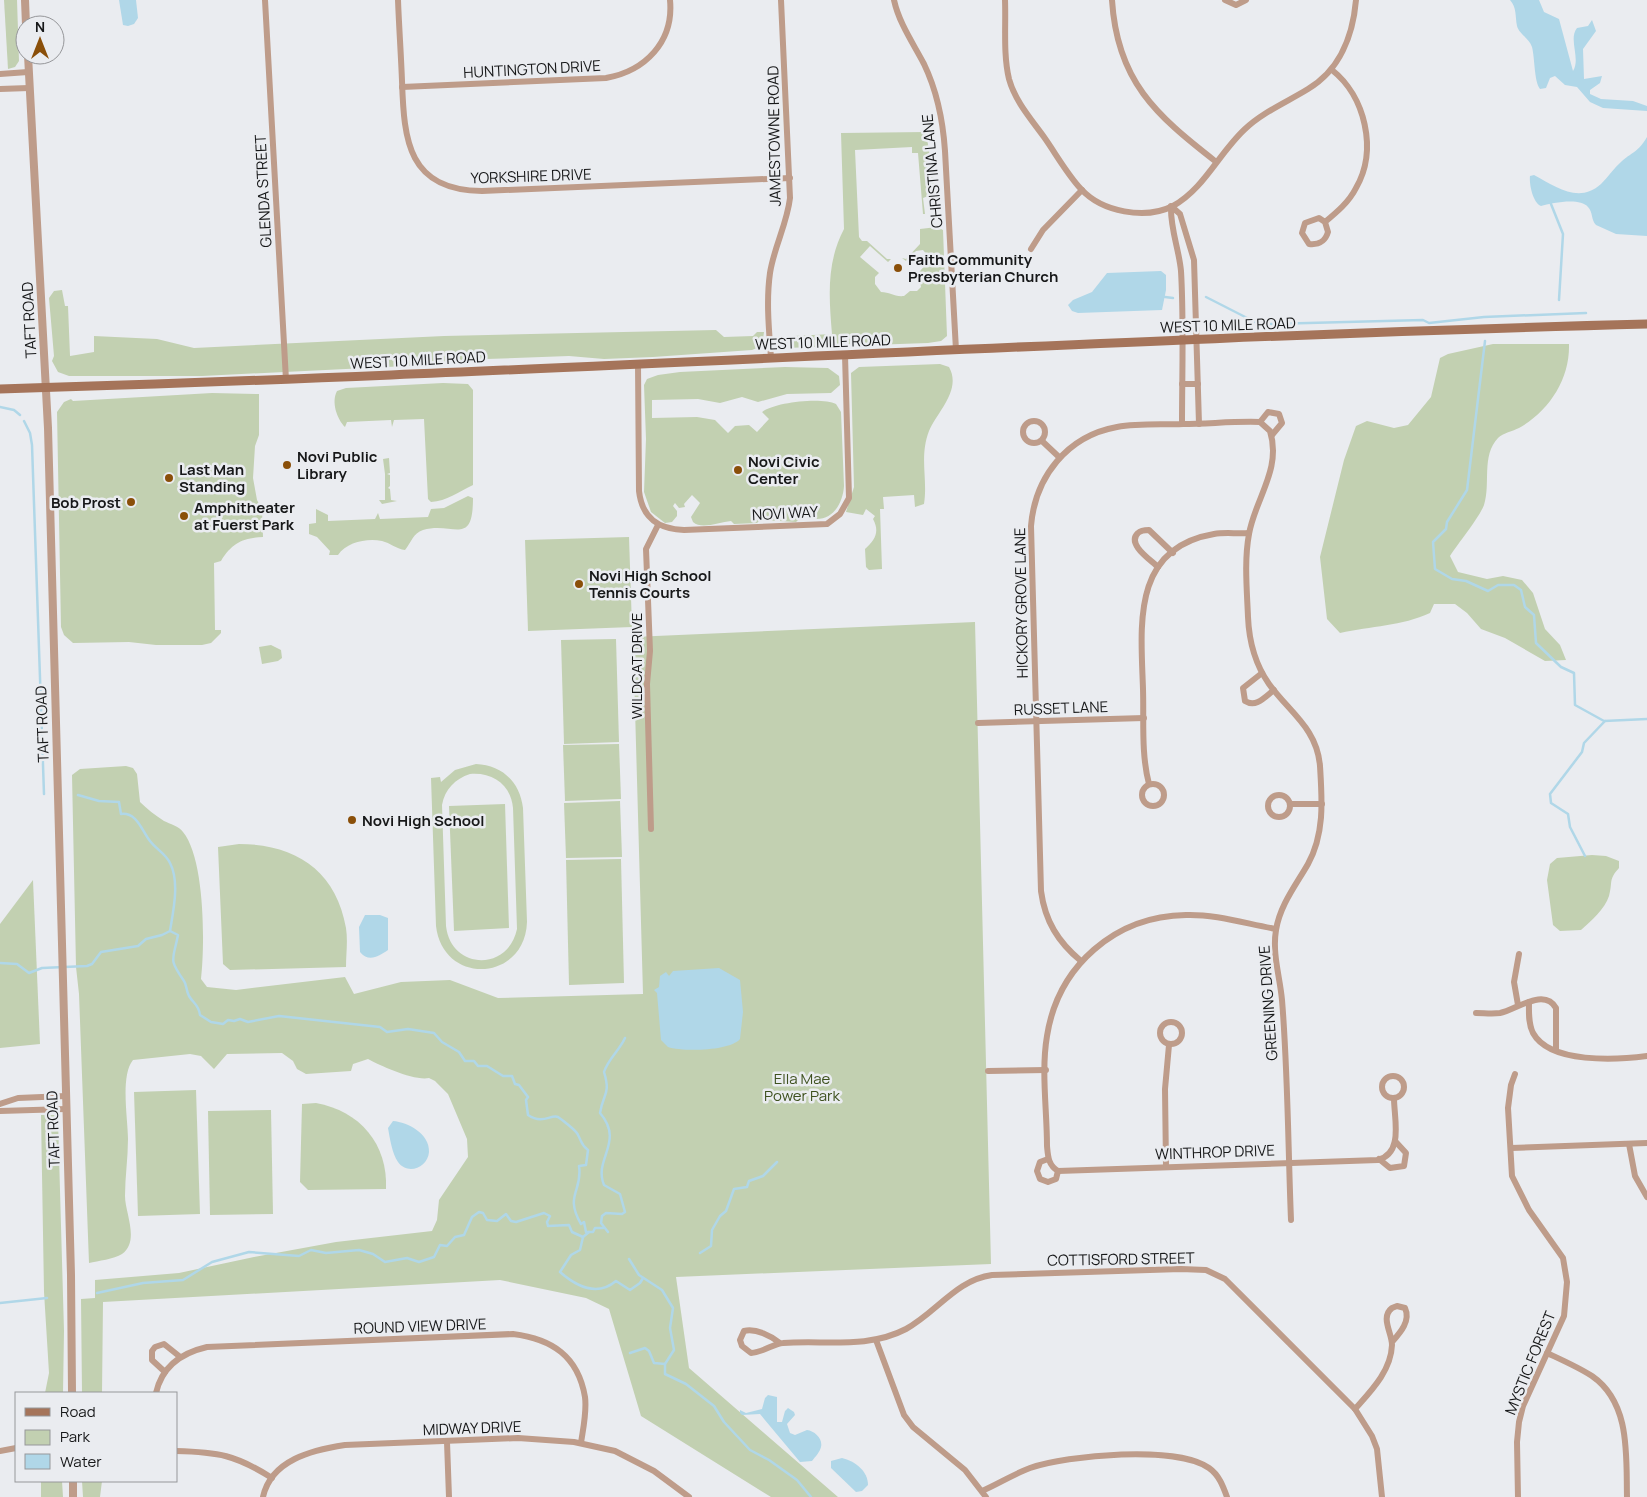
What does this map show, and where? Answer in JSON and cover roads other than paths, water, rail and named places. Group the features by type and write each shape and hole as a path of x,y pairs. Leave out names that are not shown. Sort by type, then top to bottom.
{"main road":[{"name":"WEST 10 MILE ROAD","path":"0,389 286,380 1196,340 1647,324"}],"street":[{"path":"25,0 26,15"},
{"name":"GLENDA STREET","path":"265,0 286,380"},
{"name":"YORKSHIRE DRIVE","path":"398,0 405,127 412,156 427,174 452,188 482,191 790,178"},
{"name":"HUNTINGTON DRIVE","path":"402,87 606,78 633,70 656,52 667,30 670,0"},
{"name":"JAMESTOWNE ROAD","path":"771,358 768,309 769,280 789,211 790,178 781,0"},
{"name":"CHRISTINA LANE","path":"894,0 898,13 930,78 942,120 956,350"},
{"path":"1004,0 1008,69 1012,88 1025,111 1082,190 1102,204 1128,212 1157,210 1171,206 1199,185 1215,162 1245,129 1270,110 1311,88 1332,70 1351,35 1356,0"},
{"path":"1112,0 1116,35 1131,74 1167,123 1215,162"},
{"path":"1226,0 1236,5 1246,0"},
{"name":"TAFT ROAD","path":"28,65 46,388 66,1096 72,1392"},
{"path":"1326,222 1342,207 1356,189 1365,165 1366,151 1365,128 1358,103 1346,83 1332,70"},
{"path":"0,74 28,72"},
{"path":"0,89 29,88"},
{"path":"1031,249 1043,230 1082,190"},
{"path":"1171,206 1180,214 1188,235 1194,260 1199,424"},
{"path":"1171,206 1170,219 1179,255 1182,289 1182,424"},
{"path":"1319,218 1326,222 1328,232 1324,242 1317,245 1309,244 1302,233 1305,223 1319,218"},
{"path":"1182,289 1195,288"},
{"name":"NOVI WAY","path":"658,525 684,530 806,526 827,524 840,514 849,498 850,489 845,355"},
{"path":"638,364 640,502 649,520 658,525"},
{"path":"1182,384 1198,384"},
{"name":"HICKORY GROVE LANE","path":"1080,961 1055,934 1042,898 1032,520 1039,490 1059,457 1086,438 1102,431 1126,426 1260,422 1268,412 1279,414 1282,423 1272,435"},
{"path":"1260,422 1268,428 1272,435"},
{"name":"GREENING DRIVE","path":"1272,435 1273,446 1268,482 1249,534 1247,558 1248,628 1253,650 1262,673 1274,690 1301,718 1314,742 1320,764 1322,804 1320,831 1313,853 1287,896 1276,929 1275,955 1282,1000 1290,1220"},
{"path":"1042,441 1059,457"},
{"name":"WILDCAT DRIVE","path":"651,829 647,684 650,652 646,549 658,525"},
{"path":"1158,567 1137,546 1135,541 1137,533 1149,530 1173,552"},
{"path":"1149,784 1144,718 1141,614 1147,588 1158,567 1183,545 1207,536 1249,534"},
{"path":"1262,673 1242,688 1245,701 1256,703 1274,690"},
{"name":"RUSSET LANE","path":"978,723 1144,718"},
{"path":"1290,804 1322,804"},
{"path":"1048,1159 1040,1162 1037,1171 1040,1179 1048,1182 1056,1179 1055,1170 1048,1159 1046,1070 1049,1025 1059,994 1080,961 1113,934 1127,927 1160,917 1197,915 1276,929"},
{"path":"1518,1005 1514,982 1519,954"},
{"path":"1476,1013 1500,1013 1528,1002 1546,1000 1555,1005 1557,1014 1556,1050"},
{"path":"1528,1002 1530,1024 1534,1034 1542,1044 1585,1058 1609,1059 1647,1056"},
{"path":"1166,1166 1165,1089 1169,1045"},
{"path":"988,1071 1046,1070"},
{"name":"MYSTIC FOREST","path":"1515,1074 1511,1085 1508,1108 1512,1176 1518,1190 1563,1258 1567,1278 1564,1316 1523,1406 1519,1422 1517,1442 1518,1497"},
{"path":"0,1104 18,1098 66,1096"},
{"path":"1394,1098 1395,1142"},
{"path":"0,1111 66,1109"},
{"name":"WINTHROP DRIVE","path":"1379,1159 1390,1168 1404,1166 1406,1153 1395,1142"},
{"name":"WINTHROP DRIVE","path":"1055,1170 1379,1159 1392,1154 1395,1142"},
{"path":"1511,1148 1647,1143"},
{"path":"1629,1144 1635,1176 1647,1197"},
{"name":"COTTISFORD STREET","path":"780,1342 876,1340 906,1329 962,1286 981,1276 1196,1269 1225,1279 1355,1409 1372,1436 1377,1449 1382,1497"},
{"path":"1355,1409 1378,1383 1386,1368 1392,1342 1406,1322 1408,1314 1406,1308 1402,1306 1392,1308 1387,1315 1387,1326 1392,1342"},
{"path":"752,1330 773,1337 780,1342 767,1350 751,1353 742,1346 740,1340 744,1331 752,1330"},
{"name":"ROUND VIEW DRIVE","path":"156,1392 165,1372 179,1356 190,1350 207,1347 513,1334 530,1336 544,1340 557,1348 568,1358 578,1375 585,1398 581,1444"},
{"path":"876,1340 904,1415 913,1427 965,1470 984,1494 1029,1468 1062,1460 1137,1455 1178,1458 1201,1464 1217,1475 1227,1497"},
{"path":"165,1372 152,1360 154,1347 164,1344 179,1356"},
{"path":"1547,1353 1592,1376 1602,1385 1618,1407 1625,1435 1627,1497"},
{"name":"MIDWAY DRIVE","path":"262,1497 272,1478 292,1460 318,1449 344,1445 518,1438 581,1444 615,1451 654,1471 688,1497"},
{"path":"447,1442 449,1497"},
{"path":"178,1451 211,1452 231,1456 250,1464 272,1478"},
{"path":"72,1482 73,1497"}],"water":[{"path":"119,0 136,0 138,18 134,24 123,25"},
{"path":"1510,0 1539,0 1544,12 1559,19 1573,71 1576,61 1575,33 1577,28 1588,26 1592,20 1596,31 1583,49 1584,79 1602,76 1600,83 1590,90 1590,94 1601,99 1633,101 1647,106 1647,111 1603,108 1590,102 1577,87 1565,85 1555,76 1550,78 1546,88 1540,89 1532,47 1518,29 1515,9"},
{"path":"1647,137 1647,236 1616,234 1596,225 1590,209 1579,202 1552,203 1541,206 1536,201 1530,184 1530,176 1534,175 1568,192 1584,193 1593,190 1619,164 1638,149"},
{"path":"1161,271 1166,275 1166,290 1162,310 1078,313 1072,311 1068,305 1073,300 1092,292 1107,273"},
{"path":"365,915 380,915 388,918 388,950 370,958 360,952 359,927"},
{"path":"719,968 740,980 743,1012 740,1039 735,1043 717,1048 684,1050 668,1047 661,1040 657,993 654,990 659,987 660,976 666,972 669,976 673,971"},
{"path":"393,1121 417,1130 426,1140 429,1152 428,1157 417,1168 407,1168 398,1162 388,1128"},
{"path":"768,1395 777,1397 777,1422 782,1422 785,1411 788,1408 794,1412 795,1415 787,1424 790,1433 795,1435 807,1430 820,1438 820,1449 812,1461 800,1462 760,1414 742,1415 740,1413 740,1410 746,1413 762,1409 765,1398"},
{"path":"842,1458 856,1464 866,1475 868,1485 862,1491 856,1492 831,1468 831,1461"}],"waterway":[{"path":"1551,204 1563,234 1559,300"},
{"path":"1165,297 1173,298"},
{"path":"1206,297 1257,323 1266,324 1423,320 1429,323 1484,317 1586,313"},
{"path":"1485,341 1467,490 1447,522 1446,529 1433,542 1435,569 1452,579 1466,581 1488,591 1498,585 1514,585 1521,590 1525,607 1534,615 1536,643 1561,667 1574,673 1575,705 1604,721 1647,719"},
{"path":"0,407 14,410 20,415"},
{"path":"24,421 30,433 32,445 44,794"},
{"path":"1585,856 1570,827 1568,814 1551,803 1550,794 1582,752 1584,743 1605,721"},
{"path":"0,963 17,964 29,973 42,968 87,966 92,964 101,952 138,946 146,939 170,931 174,906 175,879 168,860 150,841 135,819 127,814 121,814 119,802 99,801 78,795"},
{"path":"170,931 178,935 173,955 176,968 200,1015 211,1022 223,1024 228,1020 240,1019 248,1022 279,1016 380,1027 387,1032 408,1029 434,1033 442,1042 459,1052 465,1061 474,1061 478,1066 487,1066 503,1076 512,1076 515,1084 519,1085 528,1097 526,1100 528,1115 538,1119 558,1117 577,1133 588,1150 586,1165 579,1166 580,1174 574,1206 581,1224 584,1222 586,1232 589,1232 583,1237 580,1250 571,1255 560,1272 573,1282 594,1289 609,1286 616,1281 630,1290 640,1283 643,1278"},
{"path":"608,1232 601,1223 602,1216 606,1213 622,1214 625,1212 620,1194 604,1185 602,1167 610,1133 607,1123 600,1113 607,1090 604,1072 625,1038"},
{"path":"700,1253 711,1246 712,1230 720,1216 726,1211 734,1189 747,1187 749,1181 763,1176 777,1162"},
{"path":"97,1293 143,1283 183,1280 212,1262 249,1252 299,1256 311,1250 326,1253 359,1250 373,1254 385,1262 407,1258 419,1262 434,1257 440,1245 447,1246 455,1237 464,1235 472,1217 479,1212 483,1213 487,1220 497,1221 506,1214 511,1221 516,1222 544,1213 550,1216 547,1222 548,1226 569,1225 572,1232 583,1237"},
{"path":"589,1232 593,1232 595,1228 603,1228"},
{"path":"629,1259 639,1275 662,1290 673,1308 670,1328 674,1350 665,1364 665,1374 686,1384 714,1406 724,1422 750,1450 769,1460 797,1480 811,1497"},
{"path":"0,1303 47,1298"},
{"path":"630,1353 645,1348 649,1351 654,1363 665,1364"}],"place":[{"name":"Faith Community Presbyterian Church","path":"898,268"},
{"name":"Novi Public Library","path":"287,465"},
{"name":"Novi Civic Center","path":"738,470"},
{"name":"Last Man Standing","path":"169,478"},
{"name":"Bob Prost","path":"131,502"},
{"name":"Amphitheater at Fuerst Park","path":"184,516"},
{"name":"Novi High School Tennis Courts","path":"579,584"},
{"name":"Novi High School","path":"352,820"}],"park label":[{"name":"Ella Mae Power Park","path":"802,1086"}]}
